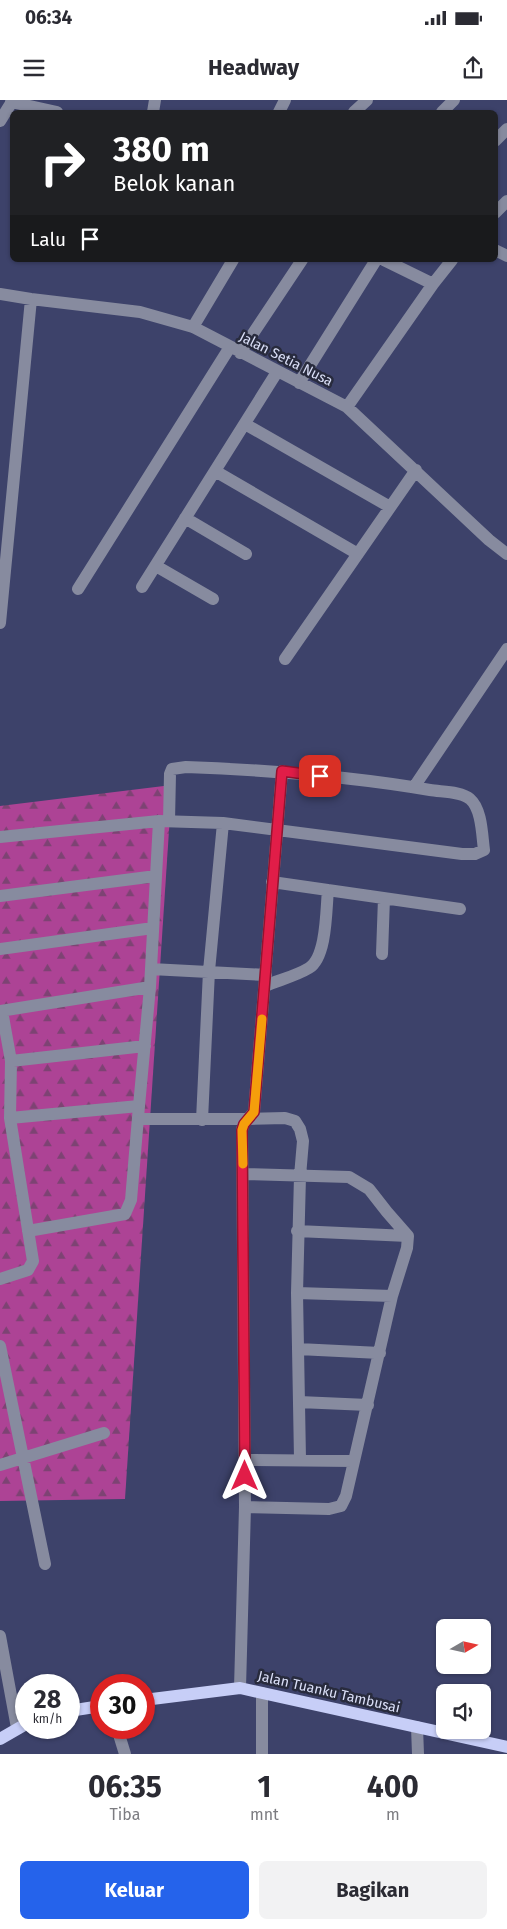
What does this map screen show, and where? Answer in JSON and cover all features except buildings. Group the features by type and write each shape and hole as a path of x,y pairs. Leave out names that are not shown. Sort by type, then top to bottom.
{"main road":[{"name":"Jalan Tuanku Tambusai","path":"155,1699 240,1688 507,1747"},
{"path":"0,1739 15,1730"}],"street":[{"path":"356,110 367,100"},
{"path":"444,110 454,100"},
{"path":"0,121 12,101 49,110"},
{"path":"498,138 507,129"},
{"path":"498,210 507,201"},
{"path":"192,327 232,262"},
{"path":"78,589 235,350 301,262"},
{"path":"299,383 375,262"},
{"path":"388,262 432,284"},
{"path":"347,407 432,284 450,262"},
{"name":"Jalan Setia Nusa","path":"0,294 140,312 192,327 347,407 489,540 507,554"},
{"path":"0,623 30,299"},
{"path":"142,587 277,372"},
{"path":"245,424 390,507"},
{"path":"285,659 416,470"},
{"path":"215,471 358,554"},
{"path":"186,518 246,554"},
{"path":"156,566 213,599"},
{"path":"414,787 507,649"},
{"path":"0,837 164,821 223,823 278,829 462,854 475,854 484,850 478,810 470,799 459,795 414,787 282,771 186,767 172,769 170,774 164,821 156,876 150,988 131,1200 125,1214 28,1231"},
{"path":"240,1688 245,1507 242,1130 244,1124 254,1112 282,771"},
{"path":"202,1120 209,971 223,823"},
{"path":"0,896 156,876"},
{"path":"272,882 460,909"},
{"path":"151,968 209,971 265,980 310,968 319,955 324,936 328,890"},
{"path":"382,954 384,898"},
{"path":"0,949 153,928"},
{"path":"0,1279 28,1270 33,1261 10,1118 5,1102 11,1061 1,1011 150,988"},
{"path":"11,1061 145,1046"},
{"path":"10,1118 139,1112 202,1120 285,1118 295,1122 300,1129 304,1141 297,1231 296,1293 300,1459"},
{"path":"243,1174 349,1177 369,1189 386,1212 408,1236 407,1248 392,1296 346,1496 341,1506 329,1509 245,1507"},
{"path":"297,1231 408,1236"},
{"path":"296,1293 392,1296"},
{"path":"0,1346 46,1564"},
{"path":"298,1349 380,1353"},
{"path":"299,1402 368,1405"},
{"path":"0,1466 104,1433"},
{"path":"245,1460 300,1459 354,1461"},
{"path":"0,1636 15,1697"},
{"path":"262,1693 262,1754"},
{"path":"417,1727 418,1754"},
{"path":"120,1739 125,1754"}],"green space":[{"path":"172,785 125,1499 0,1501 0,806"}],"slow traffic":[{"path":"243,1164 242,1130 244,1124 254,1112 262,1019"}],"route":[{"path":"245,1476 242,1130 244,1124 254,1112 282,771 320,776"}]}
